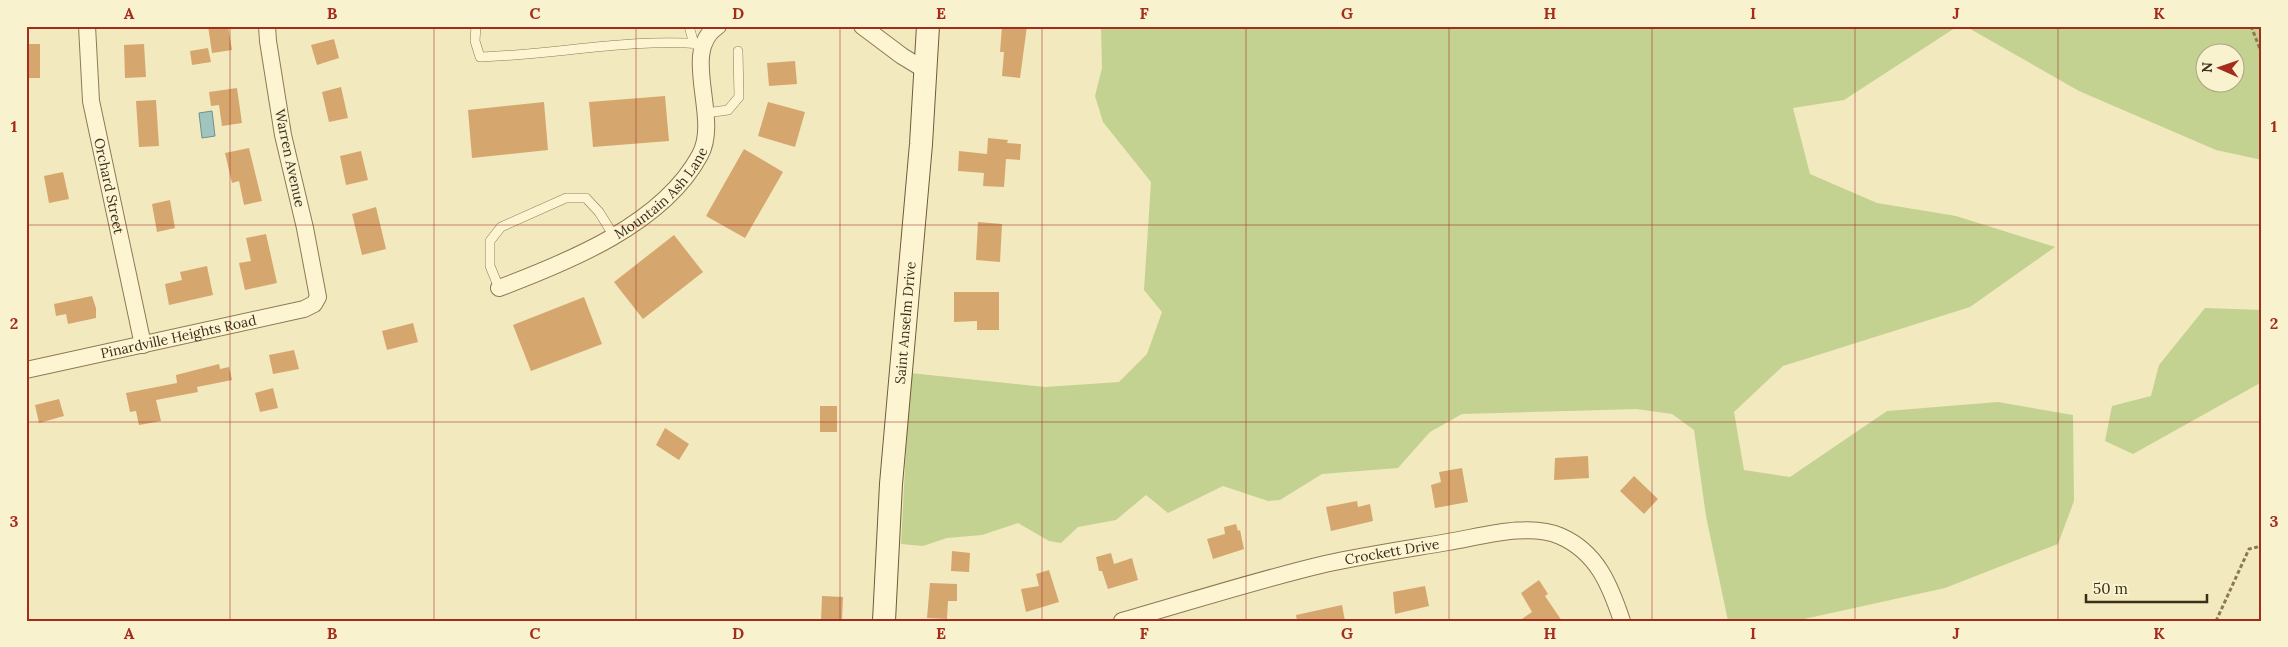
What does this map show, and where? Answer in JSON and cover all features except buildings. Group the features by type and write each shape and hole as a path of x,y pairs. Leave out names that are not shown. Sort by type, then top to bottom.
{"street":[{"name":"Orchard Street","path":"87,26 91,101 143,345"},
{"name":"Warren Avenue","path":"267,26 283,135 318,288"},
{"path":"698,44 718,26"},
{"path":"862,26 902,56 925,70"},
{"name":"Saint Anselm Drive","path":"884,621 891,484 916,210 928,26"},
{"name":"Mountain Ash Lane","path":"499,288 559,265 614,236 666,198 687,175 701,154 706,139 706,113 698,44"},
{"name":"Pinardville Heights Road","path":"26,370 304,310 314,304 318,297 318,288"},
{"name":"Crockett Drive","path":"1122,621 1327,564 1480,536 1531,530 1558,535 1576,544 1590,556 1608,582 1622,621"}],"lane":[{"path":"476,26 475,41 480,57 524,55 652,43 698,44 690,26"},
{"path":"706,113 728,110 739,97 738,51"},
{"path":"499,288 490,266 490,241 501,227 566,198 586,198 599,212 614,236"}],"path":[{"path":"2251,26 2262,54"},
{"path":"2216,621 2249,549 2262,546"}],"green space":[{"path":"1101,26 1958,26 1844,100 1793,108 1810,174 1877,203 1956,216 2055,247 1970,307 1783,366 1734,412 1744,470 1790,477 1887,411 1998,402 2073,415 2074,501 2058,544 1945,588 1795,621 1728,621 1706,516 1694,430 1672,414 1636,409 1462,414 1430,432 1398,468 1322,474 1280,500 1268,501 1223,486 1168,513 1146,495 1116,520 1078,527 1061,543 1049,541 1018,523 982,535 947,538 923,546 901,544 910,373 1045,387 1119,382 1147,354 1162,312 1144,290 1151,182 1103,122 1095,96 1102,68"},
{"path":"1965,26 2262,26 2262,160 2216,150 2079,91"},
{"path":"2205,308 2262,310 2262,382 2133,454 2105,441 2112,406 2151,396 2159,365"}],"water":[{"path":"212,111 215,136 202,138 199,113"}]}
